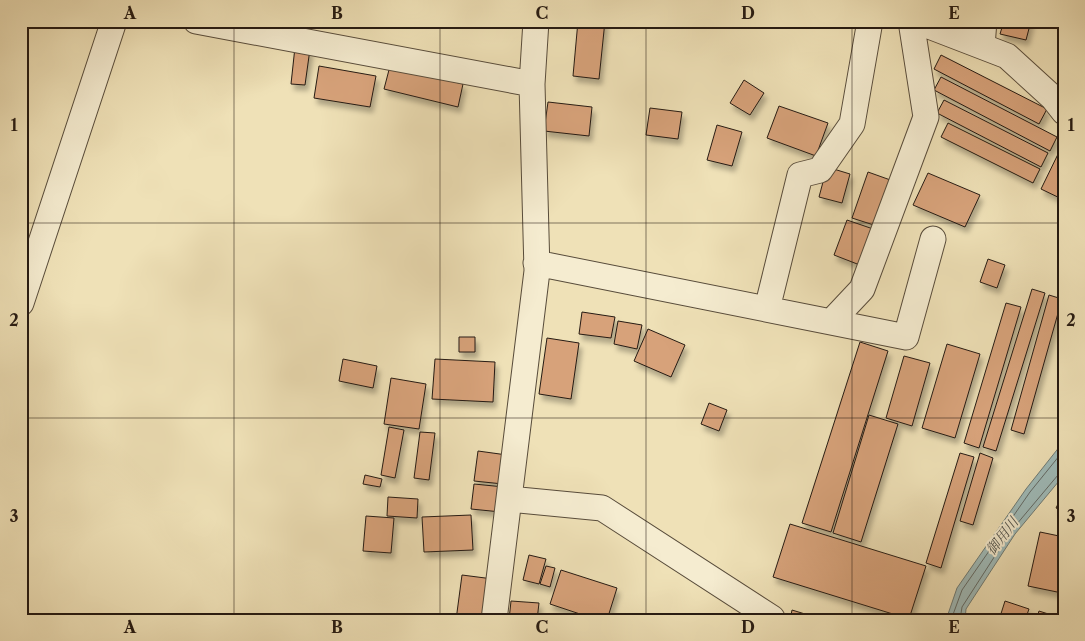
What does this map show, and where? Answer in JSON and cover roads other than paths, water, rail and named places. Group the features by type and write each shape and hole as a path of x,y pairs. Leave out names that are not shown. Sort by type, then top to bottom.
{"street":[{"path":"21,303 114,21"},
{"path":"196,21 532,84"},
{"path":"494,620 536,263 532,84 536,21"},
{"path":"767,309 800,174 820,170 852,124 870,21"},
{"path":"831,322 862,289 926,118 911,21"},
{"path":"916,21 1006,56 1053,98 1064,112"},
{"path":"982,46 984,21"},
{"path":"536,263 906,337 933,239"},
{"path":"509,499 602,508 772,618"}],"water":[{"name":"御用川","path":"1064,441 1064,475 1015,534 966,609 965,620 946,620 957,588 1026,489"}]}
